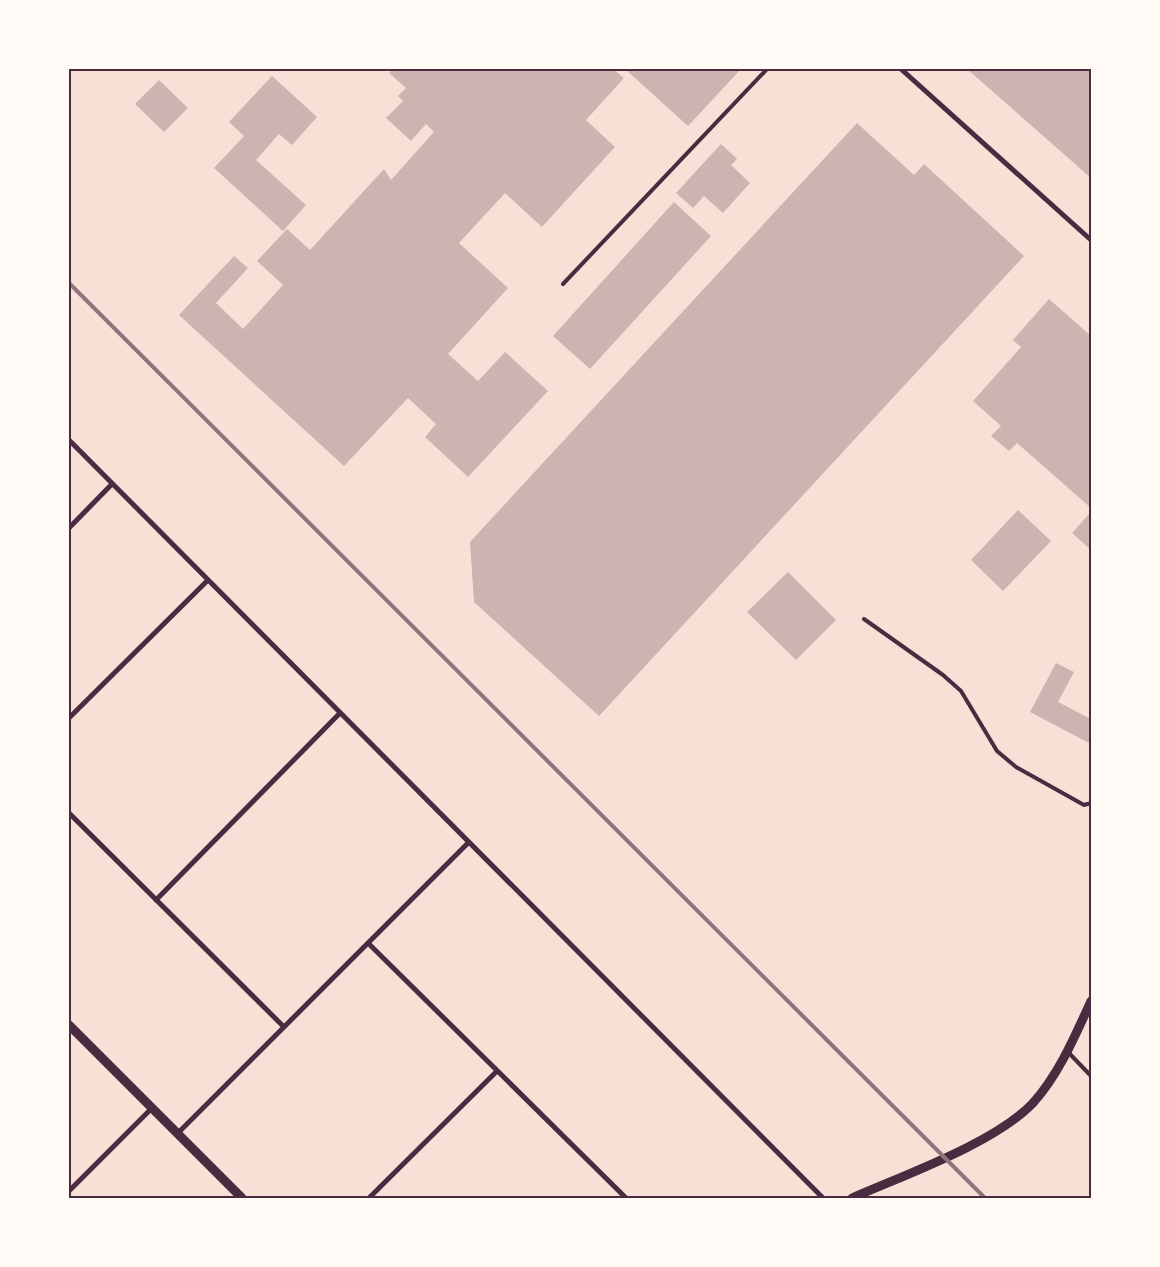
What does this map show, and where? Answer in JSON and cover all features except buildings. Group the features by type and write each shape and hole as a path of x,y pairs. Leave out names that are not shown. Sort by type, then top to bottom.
{"street":[{"path":"901,69 1091,240"},
{"path":"69,440 823,1198"},
{"path":"69,528 112,484"},
{"path":"69,718 208,580"},
{"path":"156,900 340,713"},
{"path":"69,813 284,1028"},
{"path":"178,1134 469,842"},
{"path":"368,943 626,1198"},
{"path":"852,1198 944,1158 1001,1128 1033,1103 1044,1089 1067,1051 1091,1001"},
{"path":"69,1025 242,1198"},
{"path":"369,1198 497,1071"},
{"path":"69,1191 152,1108"}],"lane":[{"path":"563,284 767,69"},
{"path":"864,619 943,675 960,690 997,751 1016,767 1084,805 1091,803"},
{"path":"1067,1051 1091,1076"}],"railway":[{"path":"69,283 985,1198"}]}
